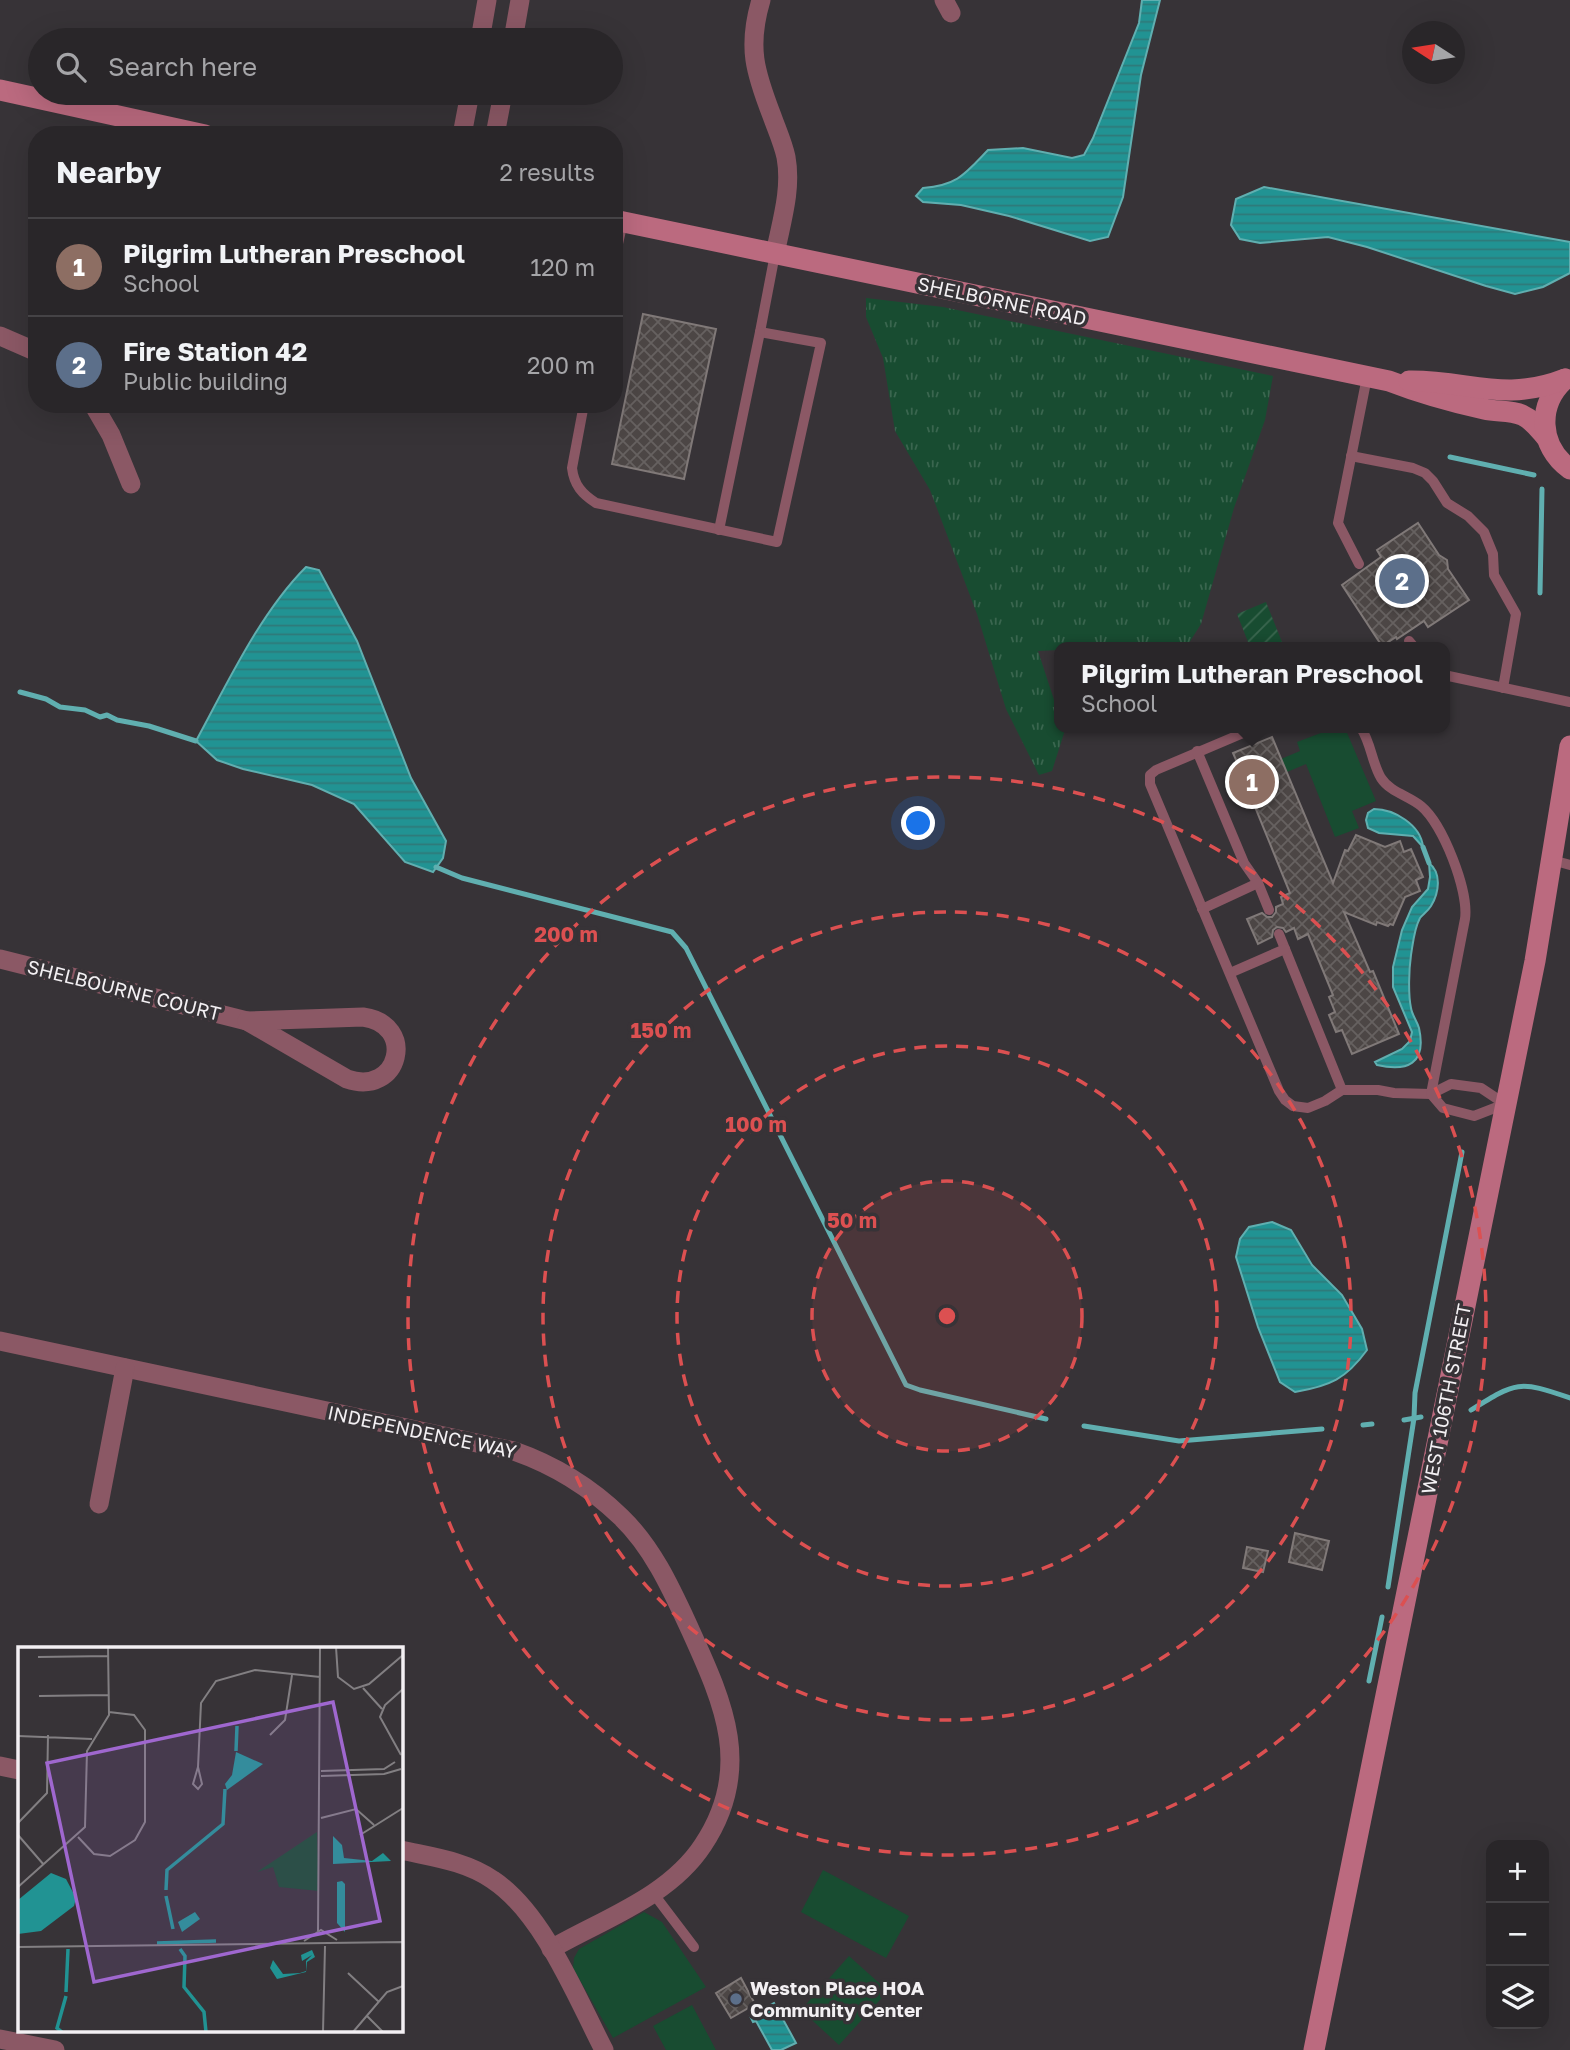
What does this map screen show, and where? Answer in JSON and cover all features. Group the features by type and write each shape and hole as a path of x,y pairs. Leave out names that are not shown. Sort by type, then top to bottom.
{"street":[{"path":"482,28 487,0"},
{"path":"515,28 520,0"},
{"path":"761,0 752,53 788,168 787,194 775,254"},
{"path":"0,90 28,96"},
{"path":"68,105 164,126"},
{"path":"464,126 468,105"},
{"path":"497,126 501,105"},
{"name":"SHELBORNE ROAD","path":"623,222 1367,376 1487,410 1513,412 1531,421 1546,438 1556,456 1570,469"},
{"path":"0,337 28,348"},
{"path":"1546,438 1544,421 1547,406 1554,391 1567,377"},
{"name":"SHELBORNE ROAD","path":"1390,381 1421,380 1494,391 1516,391 1539,388 1567,377"},
{"path":"98,413 111,435 131,484"},
{"name":"WEST 106TH STREET","path":"1314,2050 1505,1104 1535,961 1561,862 1570,746"},
{"name":"SHELBOURNE COURT","path":"0,959 247,1021 372,1018 380,1021 391,1033 397,1054 394,1063 381,1079 356,1082 294,1050 247,1021"},
{"name":"INDEPENDENCE WAY","path":"0,1341 513,1451 563,1472 622,1518 645,1545 674,1594 720,1695 730,1739 728,1783 722,1807 709,1835 682,1871 653,1893 551,1949"},
{"path":"99,1504 125,1368"},
{"path":"0,1766 18,1770"},
{"path":"402,1850 452,1861 493,1880 528,1914 551,1949 604,2050"},
{"path":"0,2039 55,2050"}],"lane":[{"path":"719,530 775,254"},
{"path":"582,413 572,468 573,478 586,497 596,503 778,542 821,344 760,332"},
{"path":"1359,564 1338,523 1367,376"},
{"path":"1351,456 1425,473 1447,503 1468,516 1484,532 1493,554 1494,575 1516,614 1503,688"},
{"path":"1450,676 1570,702"},
{"path":"1242,733 1156,770 1150,775 1150,784 1279,1091 1286,1101 1293,1106 1307,1108 1342,1090 1431,1094 1451,1084 1481,1088 1505,1104"},
{"path":"1363,733 1382,780 1394,791 1420,805 1438,825 1465,893 1465,919 1431,1094"},
{"path":"1197,751 1244,863 1258,883 1269,910"},
{"path":"1202,909 1258,883"},
{"path":"1279,934 1342,1090"},
{"path":"1230,973 1285,949"},
{"path":"1431,1094 1443,1108 1474,1116 1505,1104"},
{"path":"653,1893 694,1947"}],"green space":[{"path":"866,298 943,307 1273,376 1265,420 1234,508 1201,624 1190,642 1054,642 1054,650 1038,651 1054,700 1054,733 1064,733 1052,771 1039,775 1006,709 977,614 930,490 895,431 883,358 866,317"},
{"path":"1266,602 1282,642 1248,642 1237,614"},
{"path":"1321,733 1347,733 1376,801 1352,811 1359,828 1335,837 1306,764 1287,772 1281,759 1300,751 1297,742"},
{"path":"823,1870 909,1916 886,1958 801,1912"},
{"path":"644,1912 662,1922 706,1987 613,2038 573,1968 574,1958 579,1949"},
{"path":"849,1956 888,1991 839,2045 801,2010"},
{"path":"692,2005 716,2050 666,2050 653,2026"}],"water":[{"path":"1142,0 1160,0 1141,75 1123,197 1108,237 1090,241 1009,216 961,205 923,202 916,196 923,188 945,184 960,177 988,150 1023,148 1072,158 1084,155 1139,23"},
{"path":"1264,187 1570,242 1570,273 1543,287 1515,294 1328,237 1260,243 1240,239 1231,225 1236,199"},
{"path":"306,567 319,570 357,641 411,778 446,841 443,858 433,872 405,862 354,804 312,785 217,760 196,741 259,627 289,585"},
{"path":"1374,809 1398,815 1412,825 1423,847 1413,836 1379,833 1368,828 1368,813"},
{"path":"1429,863 1436,872 1436,895 1416,927 1409,974 1410,1002 1419,1028 1420,1050 1412,1063 1406,1066 1377,1065 1375,1062 1402,1049 1410,1041 1412,1032 1393,987 1393,967 1402,930 1412,907 1428,889"},
{"path":"1272,1222 1291,1230 1312,1265 1342,1295 1362,1329 1367,1350 1352,1368 1336,1380 1295,1392 1280,1382 1258,1327 1236,1257 1240,1239 1249,1227"},
{"path":"774,2003 796,2043 781,2050 772,2050 756,2021 753,2022 750,2016"}],"building":[{"path":"643,314 716,329 684,479 612,464"},
{"path":"1418,523 1439,555 1447,560 1448,569 1469,600 1428,627 1424,621 1397,639 1396,637 1388,642 1379,642 1342,585 1381,557 1377,550"},
{"path":"1272,737 1333,883 1345,850 1348,851 1356,835 1385,847 1400,841 1404,852 1411,849 1423,877 1416,880 1420,891 1405,897 1393,925 1377,922 1376,925 1344,912 1370,972 1373,971 1399,1034 1352,1054 1342,1030 1336,1032 1329,1015 1335,1012 1329,997 1333,995 1308,934 1298,939 1294,928 1286,932 1277,927 1273,930 1272,937 1258,944 1247,919 1262,913 1272,917 1276,907 1283,904 1281,897 1290,893 1249,792 1243,794 1236,778 1243,776 1233,753"},
{"path":"1295,1533 1329,1541 1322,1570 1289,1562"},
{"path":"1247,1547 1268,1551 1263,1572 1243,1568"},
{"name":"Weston Place HOA Community Center","path":"741,1978 755,2004 731,2018 716,1993"}],"waterway":[{"path":"1450,457 1534,475"},
{"path":"1540,593 1542,489"},
{"path":"20,692 46,699 60,707 85,710 100,717 107,715 196,741"},
{"path":"1423,847 1429,863"},
{"path":"436,867 462,878 672,932 686,948 906,1385 1046,1419"},
{"path":"1388,1587 1414,1418 1415,1393 1462,1152"},
{"path":"1471,1410 1498,1394 1518,1387 1539,1388 1570,1398"},
{"path":"1404,1420 1421,1417"},
{"path":"1363,1425 1372,1424"},
{"path":"1084,1426 1179,1441 1322,1429"},
{"path":"1369,1681 1382,1617"}],"place":[{"name":"Fire Station 42","path":"1402,581"},
{"name":"Pilgrim Lutheran Preschool","path":"1252,782"},
{"name":"Weston Place HOA Community Center","path":"736,1999"}]}
